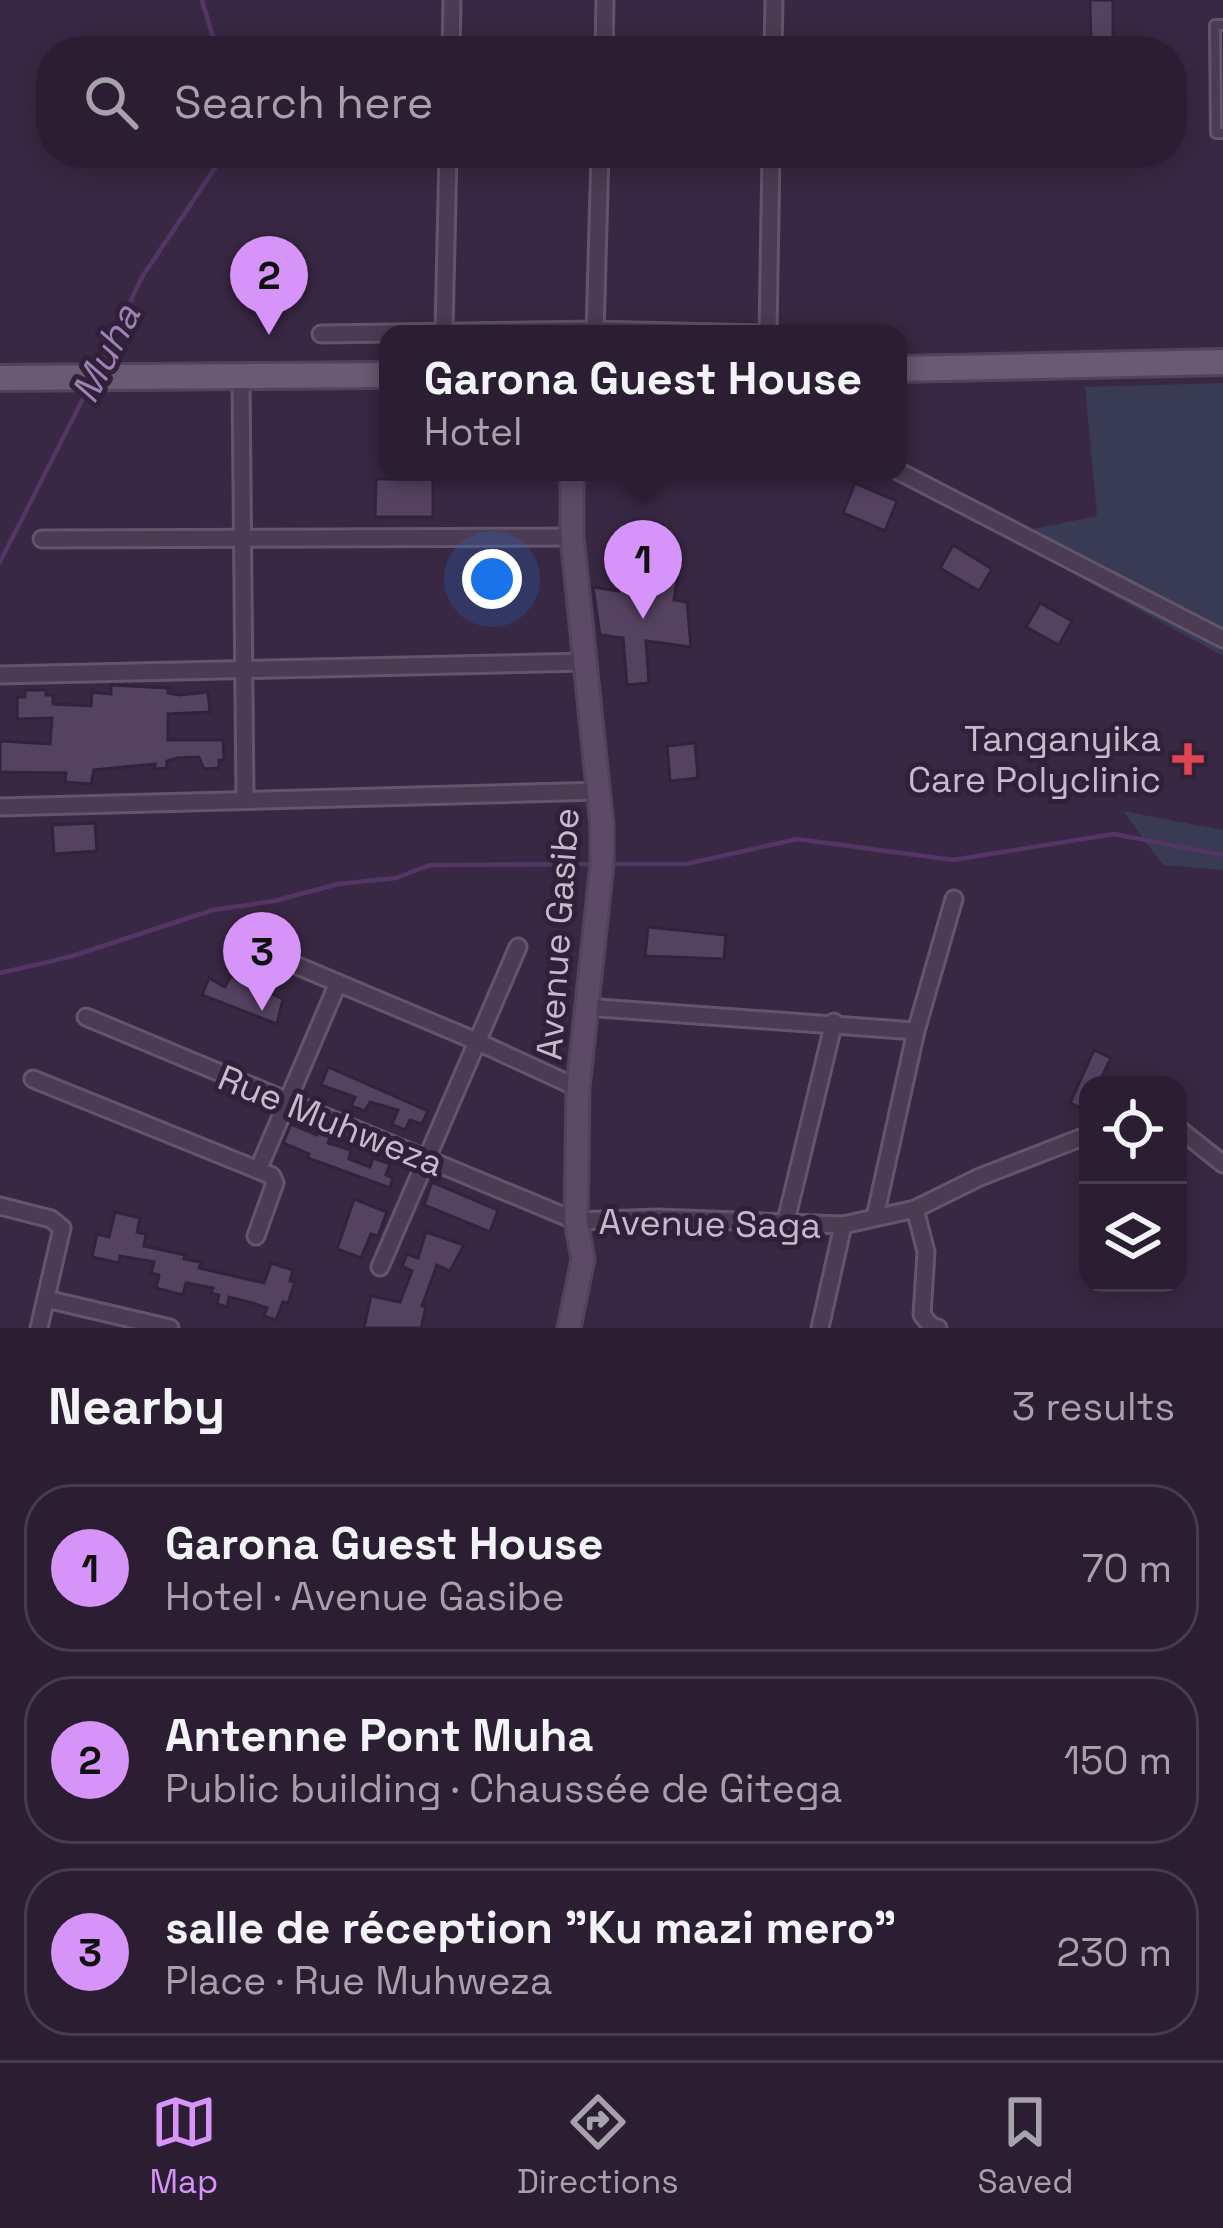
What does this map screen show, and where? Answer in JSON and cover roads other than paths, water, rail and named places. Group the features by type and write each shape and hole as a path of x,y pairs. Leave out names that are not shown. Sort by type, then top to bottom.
{"main road":[{"path":"907,369 1223,362"},
{"path":"6,378 379,375"}],"street":[{"path":"451,36 452,0"},
{"path":"604,36 605,0"},
{"path":"774,36 775,0"},
{"path":"444,325 448,168"},
{"path":"595,325 600,168"},
{"path":"768,325 772,168"},
{"path":"322,334 379,333"},
{"path":"241,378 245,800"},
{"path":"907,476 1223,639"},
{"name":"Avenue Gasibe","path":"569,1328 583,1259 576,1221 578,1088 602,864 601,790 572,537 572,481"},
{"path":"42,539 572,537"},
{"path":"0,675 587,662"},
{"path":"0,807 601,790"},
{"path":"875,1217 916,1030 954,899"},
{"path":"380,1267 518,947"},
{"path":"274,956 578,1088"},
{"path":"258,1169 338,983"},
{"path":"585,1007 916,1030"},
{"name":"Rue Muhweza","path":"86,1017 576,1221"},
{"path":"785,1226 834,1022"},
{"path":"33,1079 272,1176 275,1183 256,1236"},
{"path":"1187,1135 1223,1164"},
{"name":"Avenue Saga","path":"576,1221 657,1218 843,1225 915,1209 980,1177 1079,1139"},
{"path":"0,1206 51,1219 62,1228 39,1328"},
{"path":"915,1209 926,1252 922,1315 938,1328"},
{"path":"820,1328 843,1225"},
{"path":"46,1299 170,1328"}],"lane":[{"path":"1223,25 1215,25 1215,46 1216,133 1223,133"}],"waterway":[{"name":"Muha","path":"202,0 213,36"},
{"name":"Muha","path":"98,370 142,277 215,168"},
{"name":"Muha","path":"0,562 90,385"},
{"path":"607,864 686,864 797,839 953,860 1114,834 1223,855"},
{"path":"0,973 69,957 213,910 274,901 338,884 396,878 430,865 596,864"}],"place":[{"name":"Antenne Pont Muha","path":"269,335"},
{"name":"Garona Guest House","path":"643,619"},
{"name":"Tanganyika Care Polyclinic","path":"1188,759"},
{"name":"salle de réception \"Ku mazi mero\"","path":"262,1011"}]}
